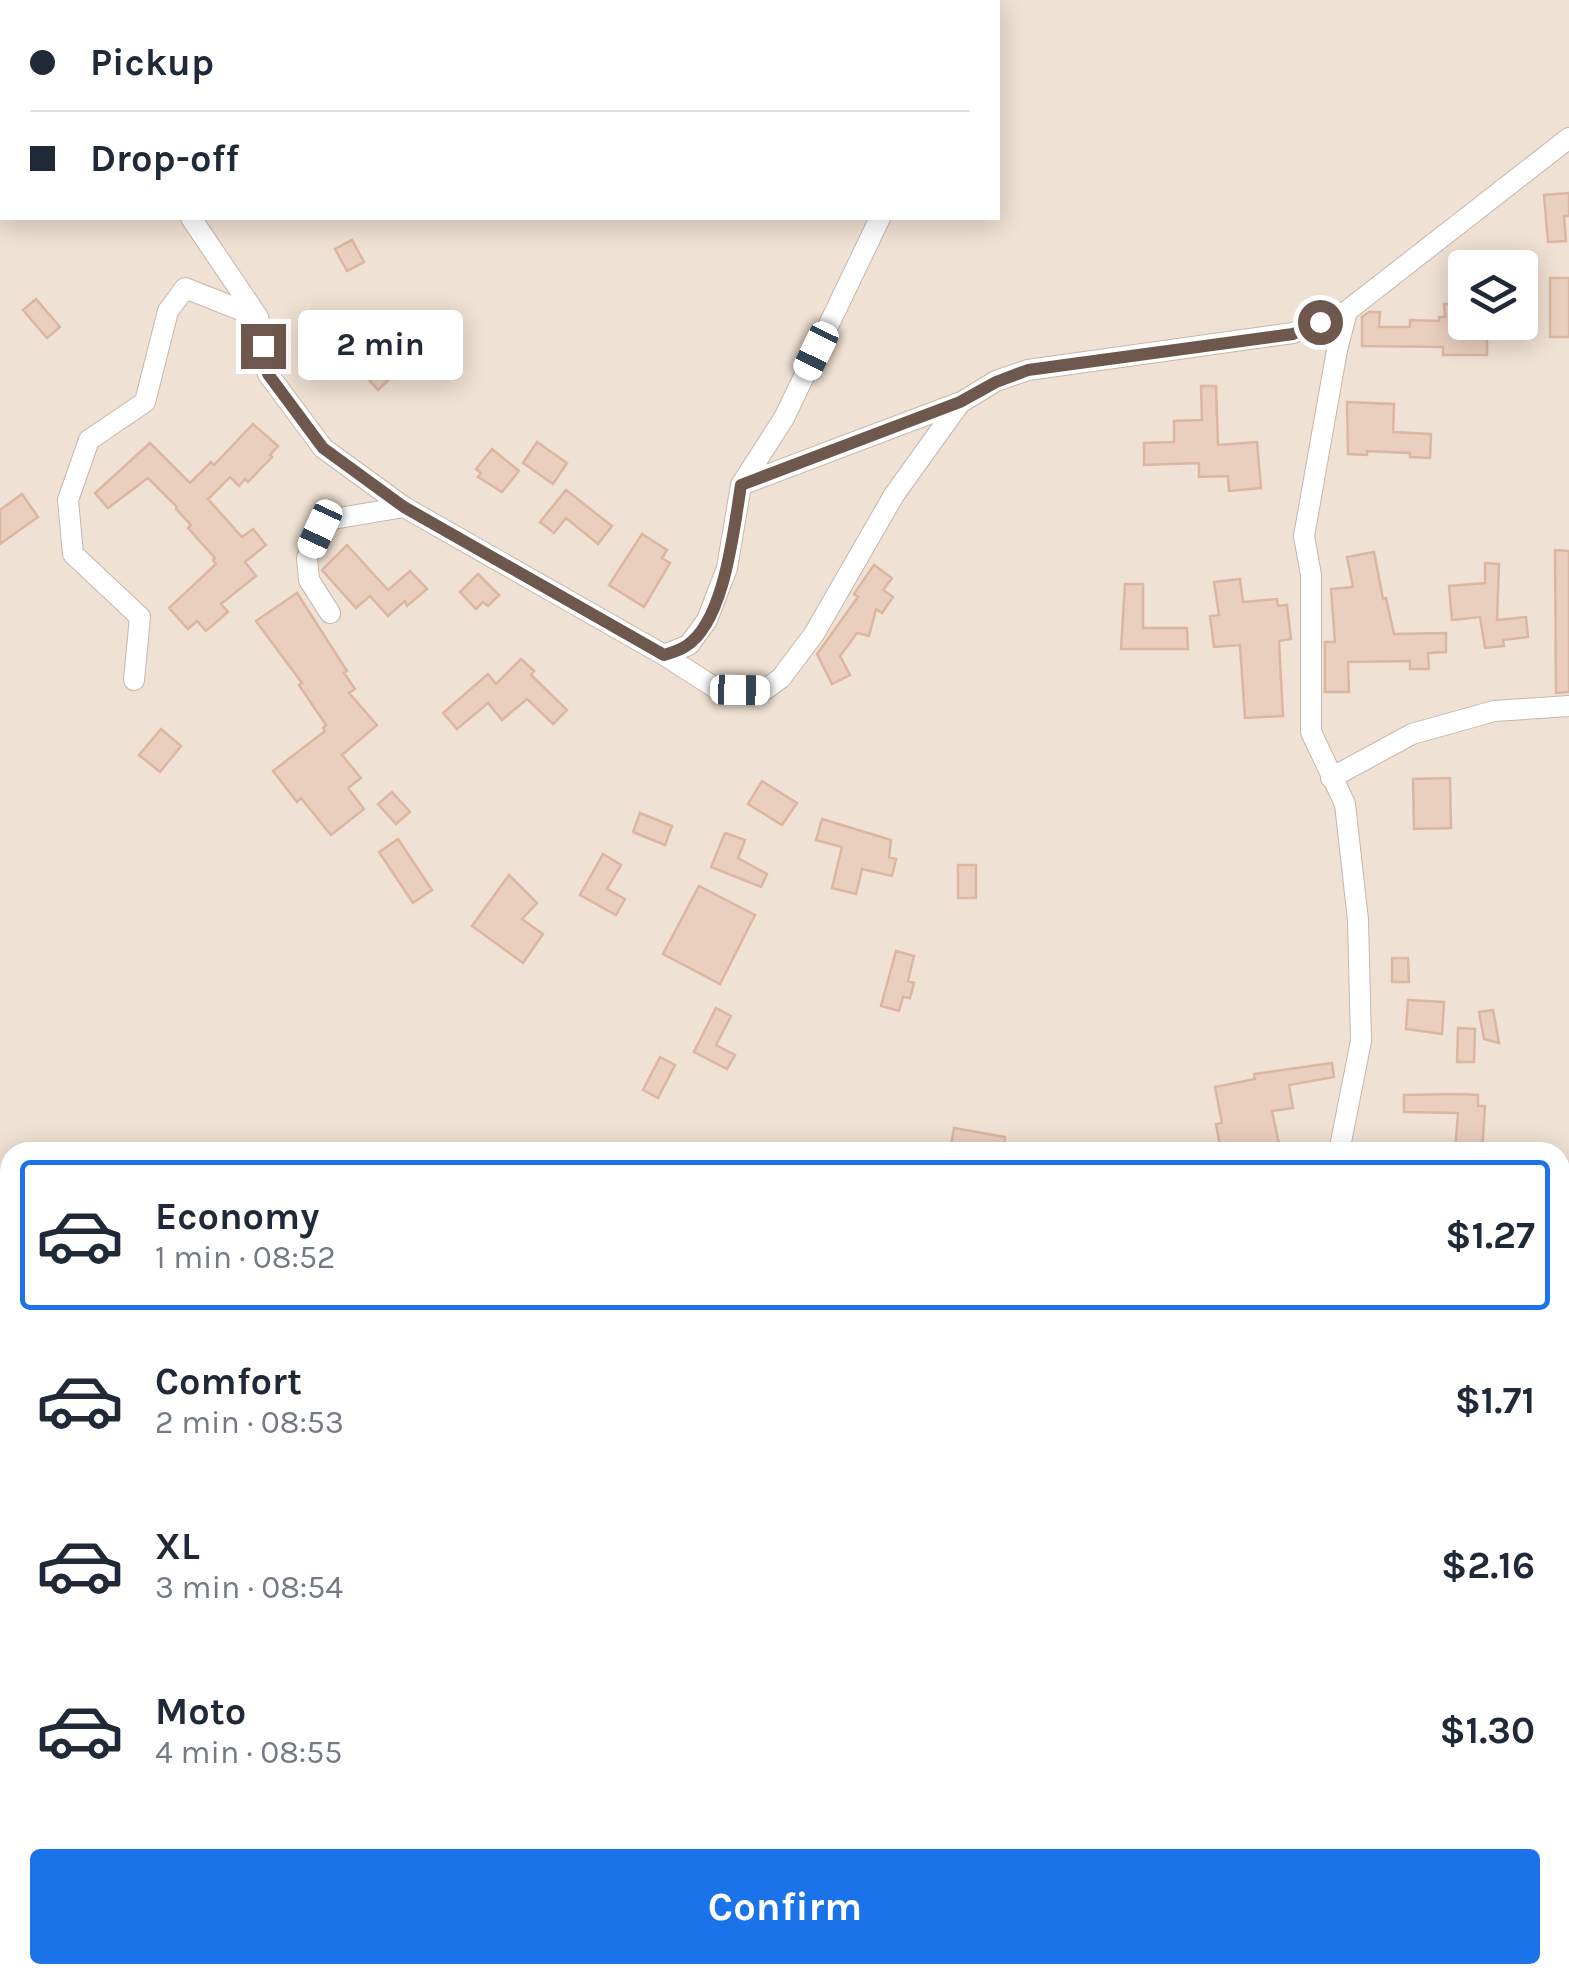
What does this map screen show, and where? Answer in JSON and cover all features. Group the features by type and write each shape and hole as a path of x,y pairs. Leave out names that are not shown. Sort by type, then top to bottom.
{"street":[{"path":"741,485 960,402 1028,370 1293,334 1347,311 1569,138"},
{"path":"192,220 258,318 268,374 323,448 404,507 664,655 717,690 763,691 780,678 814,634 894,496 960,402"},
{"path":"664,655 689,646 708,620 718,597 741,485 784,418 879,220"},
{"path":"134,680 140,617 72,554 68,500 90,440 145,402 168,311 185,288 258,318"},
{"path":"1341,1142 1361,1041 1358,920 1345,804 1310,732 1312,574 1304,536 1336,350 1347,311"},
{"path":"330,613 308,580 307,558 320,529 333,518 404,507"},
{"path":"1332,778 1412,734 1494,711 1569,706"}],"shaded area":[{"path":"1000,0 1569,0 1569,1142 0,1142 0,220 1000,220"}],"building":[{"path":"1569,193 1569,216 1564,216 1566,241 1548,242 1544,195"},
{"path":"352,240 364,262 347,271 335,249"},
{"path":"1550,278 1569,278 1569,337 1550,337"},
{"path":"36,299 60,327 47,338 23,310"},
{"path":"1444,304 1448,304 1448,340 1487,340 1487,355 1443,355 1443,347 1362,346 1362,317 1369,312 1380,312 1379,327 1410,327 1410,320 1439,321 1439,317 1445,317"},
{"path":"371,339 399,370 378,390 362,372 356,378 343,365"},
{"path":"1201,386 1216,386 1218,445 1257,442 1261,488 1229,491 1228,476 1199,477 1199,463 1144,465 1144,443 1174,442 1174,421 1202,420"},
{"path":"1347,402 1394,404 1393,432 1431,434 1430,458 1410,457 1410,453 1348,454"},
{"path":"253,424 278,446 272,457 248,482 245,479 239,486 230,477 208,499 242,537 253,529 266,545 245,562 256,576 221,604 228,612 206,631 197,621 188,629 169,608 216,564 215,558 188,528 191,525 177,507 148,478 108,508 95,493 150,443 190,483 211,462 214,465"},
{"path":"537,442 567,463 553,484 523,463"},
{"path":"492,449 519,471 502,492 478,477 481,473 476,469"},
{"path":"566,490 612,526 598,544 566,518 554,533 540,522"},
{"path":"22,494 38,517 0,544 0,510"},
{"path":"642,534 667,550 662,558 670,563 644,607 609,585"},
{"path":"347,545 388,590 410,571 427,589 388,616 370,596 356,608 322,570"},
{"path":"1555,550 1569,551 1569,692 1556,693"},
{"path":"1374,552 1394,634 1446,633 1446,652 1428,653 1429,669 1410,669 1410,661 1348,662 1349,692 1325,692 1325,642 1335,642 1331,589 1353,587 1347,557"},
{"path":"1485,563 1499,564 1497,620 1526,617 1528,637 1503,640 1504,646 1485,648 1480,617 1452,620 1449,586 1485,583"},
{"path":"874,565 892,578 883,590 893,597 882,613 876,609 869,636 857,633 840,656 850,675 832,684 817,654 858,597 854,594"},
{"path":"478,574 499,595 488,606 483,602 476,609 460,592"},
{"path":"1240,579 1243,602 1277,599 1278,606 1287,605 1291,639 1279,641 1283,716 1245,718 1240,645 1214,647 1210,616 1219,615 1214,582"},
{"path":"1125,584 1143,584 1143,628 1187,628 1188,649 1121,649"},
{"path":"297,593 347,671 344,673 355,689 349,693 377,725 342,755 361,778 348,788 364,809 331,835 301,798 297,802 273,771 325,731 326,725 299,685 302,683 256,621"},
{"path":"521,659 534,671 531,675 567,710 553,724 527,699 502,720 488,703 457,729 443,713 488,674 496,684"},
{"path":"161,729 181,746 160,772 139,755"},
{"path":"1450,778 1451,828 1414,829 1413,779"},
{"path":"762,781 797,803 782,825 748,804"},
{"path":"392,792 410,812 396,824 378,804"},
{"path":"640,813 672,826 665,845 633,832"},
{"path":"822,819 891,840 889,857 896,859 892,876 862,869 856,894 832,888 842,847 816,840"},
{"path":"725,833 745,840 738,858 767,874 761,887 711,867"},
{"path":"398,839 432,890 413,903 379,852"},
{"path":"603,854 621,865 607,889 625,899 616,915 580,895"},
{"path":"958,865 976,865 976,898 958,898"},
{"path":"509,875 537,903 522,919 543,934 523,963 472,926"},
{"path":"699,886 755,915 720,984 663,954"},
{"path":"896,951 914,956 908,981 914,983 910,998 903,997 899,1011 881,1006"},
{"path":"1392,958 1408,958 1409,982 1392,982"},
{"path":"1408,1000 1444,1002 1442,1034 1406,1029"},
{"path":"716,1008 731,1016 716,1045 735,1055 727,1069 694,1052"},
{"path":"1493,1010 1499,1043 1484,1039 1479,1012"},
{"path":"1458,1028 1475,1029 1474,1062 1457,1062"},
{"path":"660,1057 675,1065 658,1098 643,1090"},
{"path":"1332,1063 1334,1077 1289,1085 1293,1108 1272,1111 1279,1142 1219,1142 1216,1124 1222,1123 1215,1087 1255,1079 1254,1074"},
{"path":"1404,1095 1478,1095 1478,1106 1485,1106 1483,1142 1456,1142 1458,1113 1404,1112"},
{"path":"954,1128 1005,1137 1004,1142 952,1142"}],"route":[{"path":"263,346 268,374 323,448 404,507 664,655 689,646 708,620 727,568 741,485 960,402 1028,370 1293,334 1320,322"}]}
